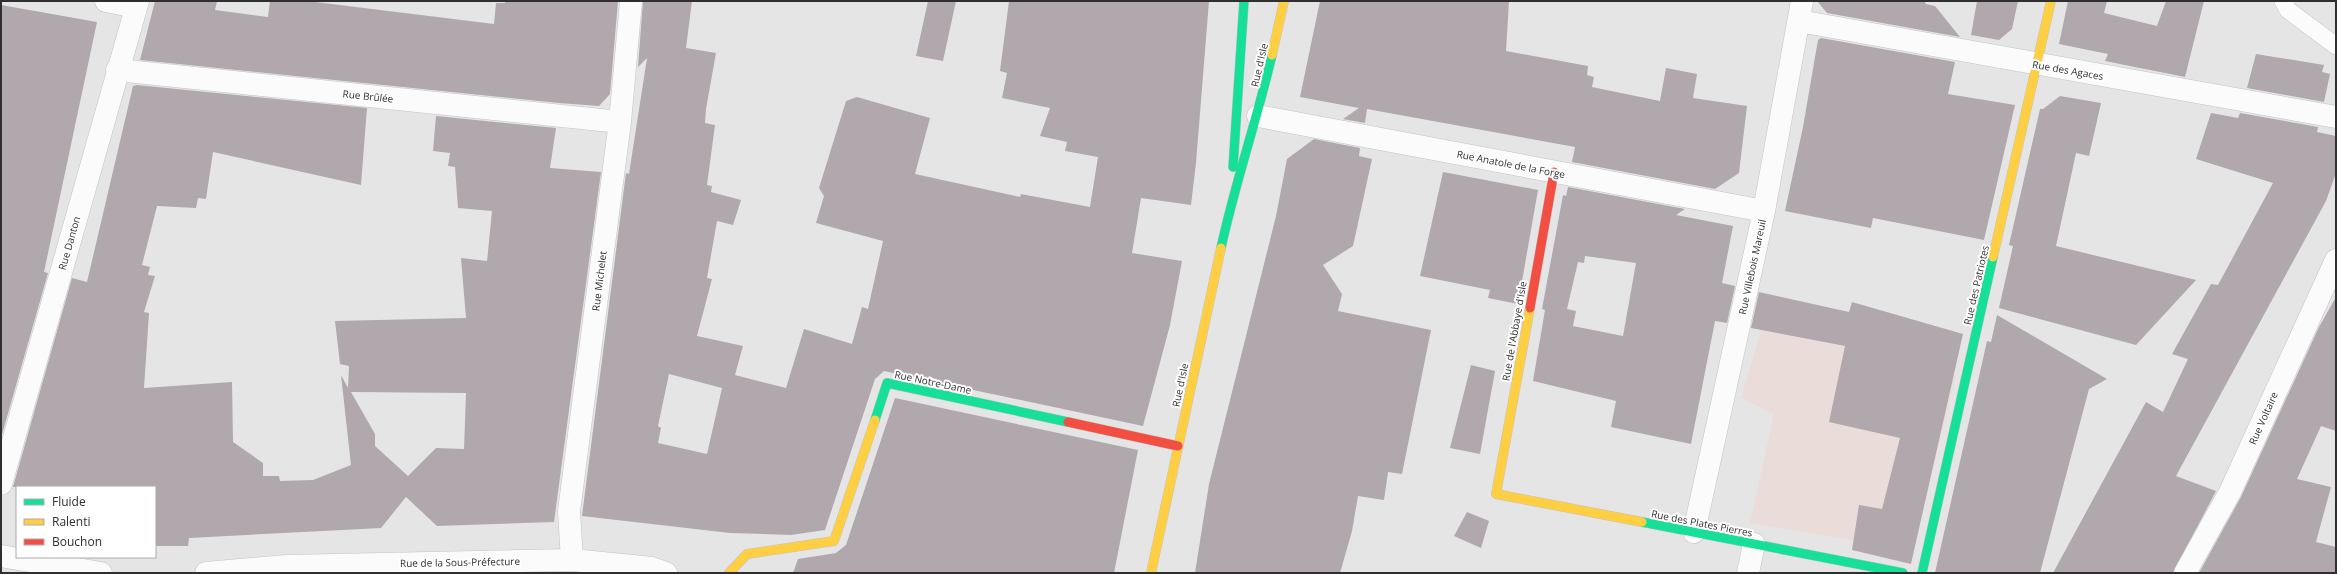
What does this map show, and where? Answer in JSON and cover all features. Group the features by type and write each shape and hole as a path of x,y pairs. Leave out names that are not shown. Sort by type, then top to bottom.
{"street":[{"path":"106,1 137,4"},
{"name":"Rue Michelet","path":"572,560 569,511 620,122 631,1"},
{"name":"Rue d'Isle","path":"1231,202 1244,1"},
{"name":"Rue d'Isle","path":"1151,573 1231,202 1258,116 1284,1"},
{"name":"Rue des Patriotes","path":"1922,573 2051,1"},
{"name":"Rue Danton","path":"1,484 117,70 137,4"},
{"name":"Rue des Agaces","path":"1801,11 2037,65 2336,117"},
{"name":"Rue Villebois Mareuil","path":"1694,532 1764,211 1771,164 1801,11"},
{"name":"Rue Brûlée","path":"117,70 620,122"},
{"name":"Rue Anatole de la Forge","path":"1258,116 1764,211"},
{"name":"Rue de l'Abbaye d'Isle","path":"1496,494 1554,172"},
{"name":"Rue Voltaire","path":"2185,573 2230,492 2336,260"},
{"name":"Rue Notre-Dame","path":"729,573 747,554 834,541 886,383 1178,446"},
{"name":"Rue des Plates Pierres","path":"1496,494 1903,573"},
{"path":"1748,573 1754,544"},
{"path":"1,556 101,573"},
{"name":"Rue de la Sous-Préfecture","path":"206,573 572,560 652,568 666,573"}],"lane":[{"path":"2283,1 2288,10 2336,46"}],"shaded area":[{"path":"1761,330 1840,346 1956,375 1913,550 1750,523 1774,414 1741,398"}],"building":[{"path":"155,1 217,1 215,10 268,17 270,1 307,1 494,24 496,3 505,3 505,1 618,1 610,94 599,106 140,60"},
{"path":"643,1 692,1 686,48 716,53 705,123 715,125 707,185 712,186 711,192 741,200 733,225 717,221 707,278 712,279 697,336 743,346 735,375 786,388 804,329 852,344 862,307 868,309 883,241 816,223 824,196 819,188 846,101 857,97 930,118 915,174 1020,197 1021,194 1090,207 1098,157 1065,151 1067,142 1040,136 1050,108 1002,98 1007,73 1000,71 1009,1 1209,1 1196,163 1191,205 1141,198 1132,253 1182,261 1170,325 1143,426 884,371 875,379 825,530 791,535 730,533 582,516 626,173 629,174 647,58 638,67","holes":["669,374 722,388 707,454 658,443 661,428 658,426"]},
{"path":"928,1 956,1 943,61 916,56"},
{"path":"1320,1 1509,1 1506,51 1588,66 1587,75 1594,77 1592,87 1660,101 1666,68 1697,74 1693,98 1747,106 1739,173 1715,189 1572,162 1575,147 1367,109 1365,123 1343,119 1359,108 1300,97"},
{"path":"1817,1 1924,1 1926,4 1935,6 1960,37 1827,13"},
{"path":"1977,1 2018,1 2012,29 1999,40 1971,35"},
{"path":"2068,1 2107,1 2104,13 2157,26 2166,1 2204,1 2185,77 2105,61 2108,54 2059,44"},
{"path":"1,5 97,22 44,272 48,273 1,438"},
{"path":"1821,38 1955,62 1948,94 2015,105 1984,240 1873,218 1871,228 1785,211 1803,127 1818,40"},
{"path":"2256,54 2324,65 2322,72 2330,74 2324,102 2247,88"},
{"path":"137,85 367,108 361,185 213,152 206,199 198,198 196,208 157,206 142,265 150,267 148,275 155,276 144,312 149,313 144,388 232,382 233,442 263,463 263,476 279,476 280,481 313,480 351,465 341,375 348,388 349,366 340,364 335,321 466,318 461,258 487,261 492,211 458,208 455,167 448,166 450,153 433,151 436,116 556,128 550,168 601,172 554,522 437,526 406,497 381,528 189,538 188,546 156,546 156,486 13,487 72,278 87,282 133,86","holes":["351,392 466,393 464,449 436,448 408,476 375,446 375,434"]},
{"path":"2060,96 2101,103 2089,156 2076,153 2056,246 2196,280 2136,345 1999,308 2013,246 2009,245 2040,109 2043,109"},
{"path":"2211,113 2238,118 2240,113 2318,127 2317,132 2336,136 2336,173 2326,201 2176,476 2216,491 2173,573 2053,573 2146,402 2163,412 2188,359 2172,354 2211,284 2218,285 2273,183 2196,159"},
{"path":"1314,139 1360,148 1359,156 1372,159 1353,246 1323,265 1342,294 1338,311 1431,330 1402,474 1388,472 1384,500 1358,496 1352,531 1340,573 1195,573 1209,484 1276,216 1287,159"},
{"path":"1443,172 1538,190 1518,304 1488,298 1490,290 1420,276"},
{"path":"1568,187 1685,209 1676,215 1733,226 1722,283 1735,286 1727,323 1715,321 1691,444 1611,427 1616,401 1533,381 1545,310 1542,309 1563,195 1566,196","holes":["1585,256 1636,263 1623,336 1573,326 1576,311 1567,309 1578,262 1584,263"]},
{"path":"1759,292 1849,312 1852,302 1963,334 1911,564 1852,550 1859,505 1882,509 1900,438 1829,422 1845,346 1751,328"},
{"path":"2336,297 2336,431 2321,426 2297,479 2331,487 2316,542 2336,547 2336,573 2199,573 2241,497 2319,327"},
{"path":"1997,315 2107,379 2089,389 2040,573 1935,573 1987,341 1991,342"},
{"path":"1471,365 1495,371 1480,454 1450,448"},
{"path":"895,398 1138,450 1114,573 793,573 798,559 836,553 846,545"},
{"path":"1467,512 1489,521 1481,548 1454,536"}],"traffic: fast":[{"path":"1233,167 1244,1"},
{"path":"1221,248 1272,55"},
{"path":"1922,573 1993,257"},
{"path":"875,420 887,383 1068,422"},
{"path":"1642,522 1903,573"}],"traffic: slow":[{"path":"1272,55 1284,1"},
{"path":"1993,257 2051,1"},
{"path":"1151,573 1221,248"},
{"path":"1530,308 1496,494 1642,522"},
{"path":"729,573 747,554 834,541 875,420"}],"traffic: jam":[{"path":"1530,308 1554,172"},
{"path":"1068,422 1178,446"}]}
